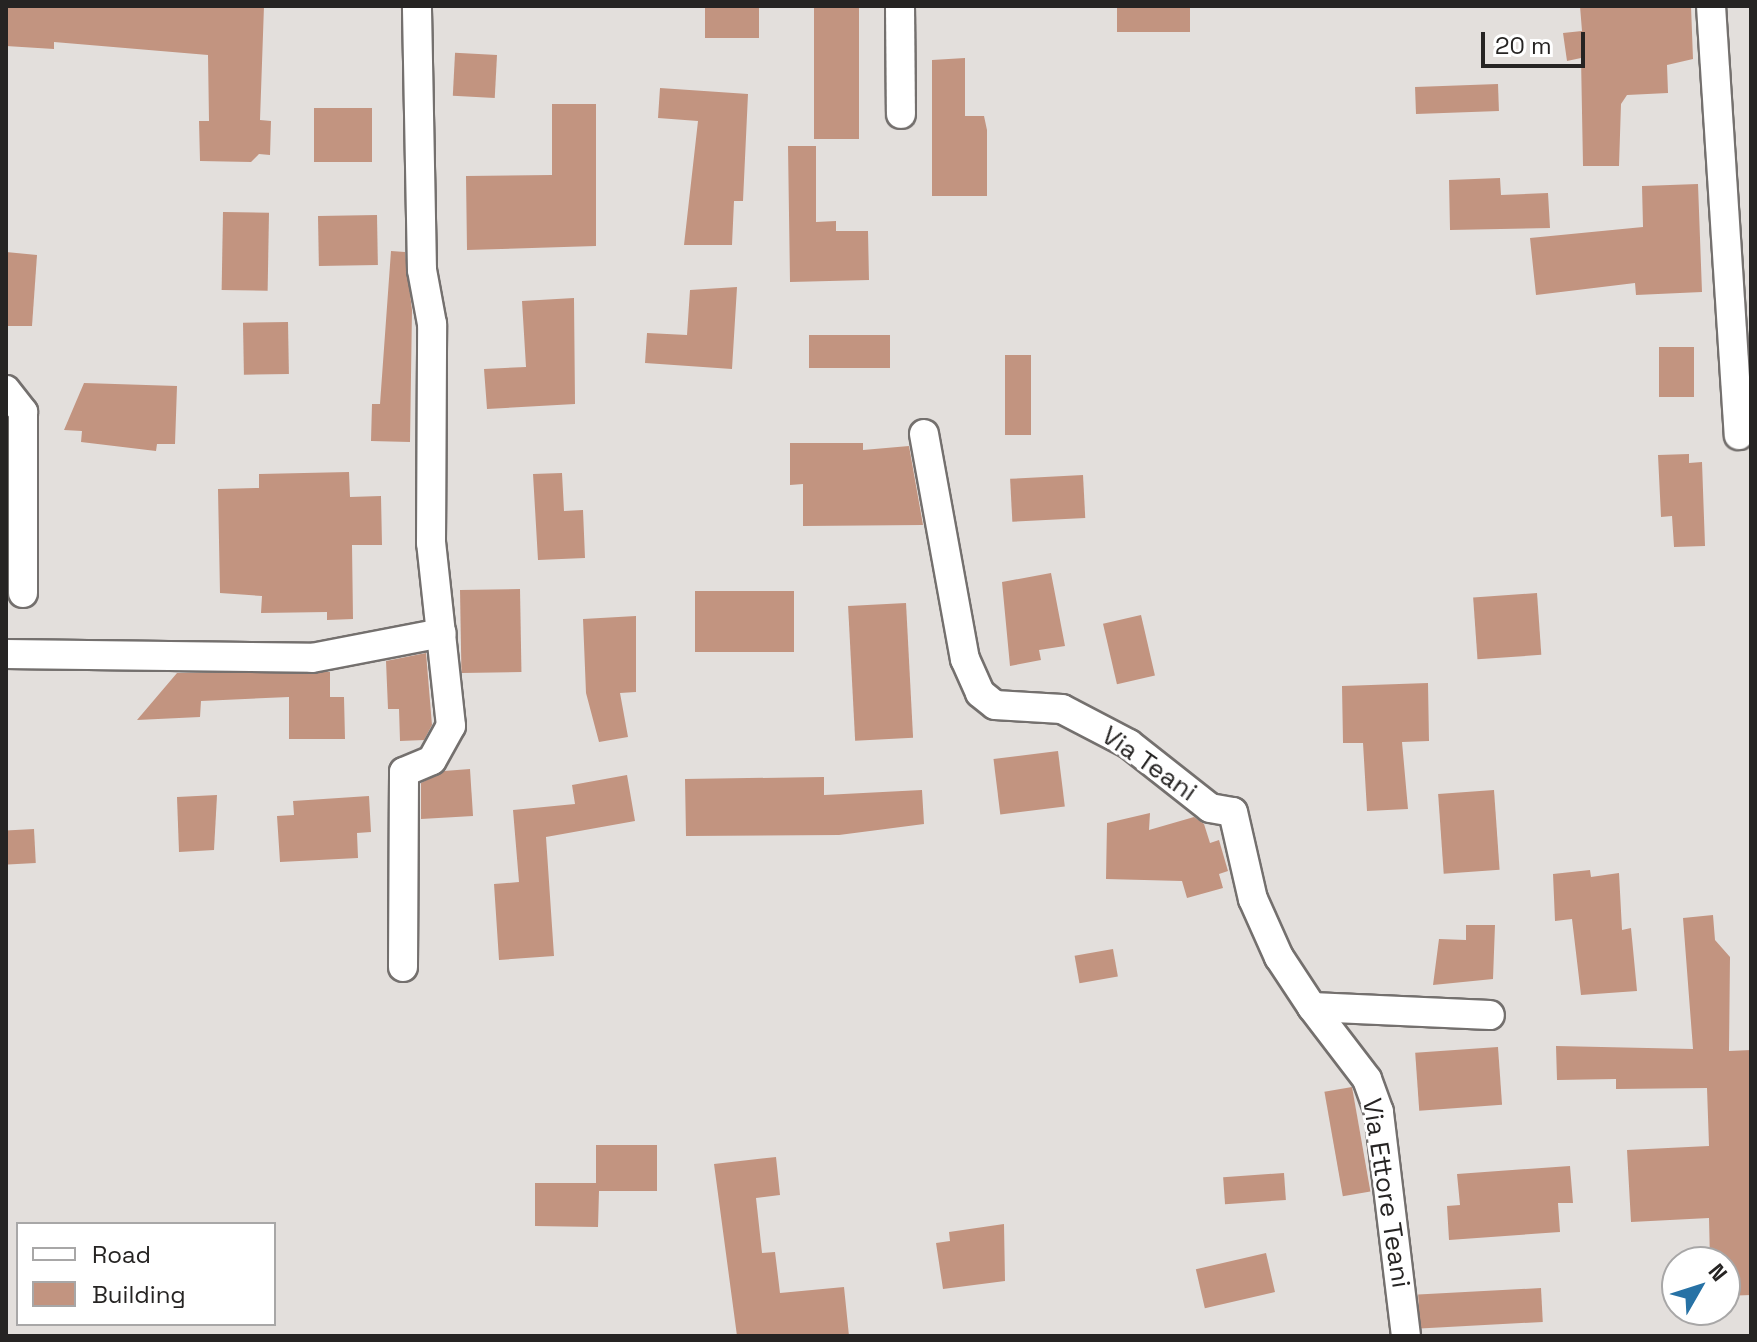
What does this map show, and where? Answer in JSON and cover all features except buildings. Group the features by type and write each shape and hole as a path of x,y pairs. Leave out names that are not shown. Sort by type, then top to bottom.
{"street":[{"path":"403,967 404,772 432,760 451,726 431,543 432,324 422,270 417,6"},
{"path":"900,6 901,114"},
{"path":"1711,6 1739,435"},
{"path":"6,390 23,412 23,593"},
{"name":"Via Teani","path":"924,434 965,659 980,693 995,705 1062,709 1129,744 1210,808 1233,812 1253,899 1279,957 1312,1007"},
{"path":"6,654 312,658 442,633"},
{"path":"1312,1007 1490,1015"},
{"name":"Via Ettore Teani","path":"1312,1007 1367,1079 1379,1112 1406,1336"}]}
